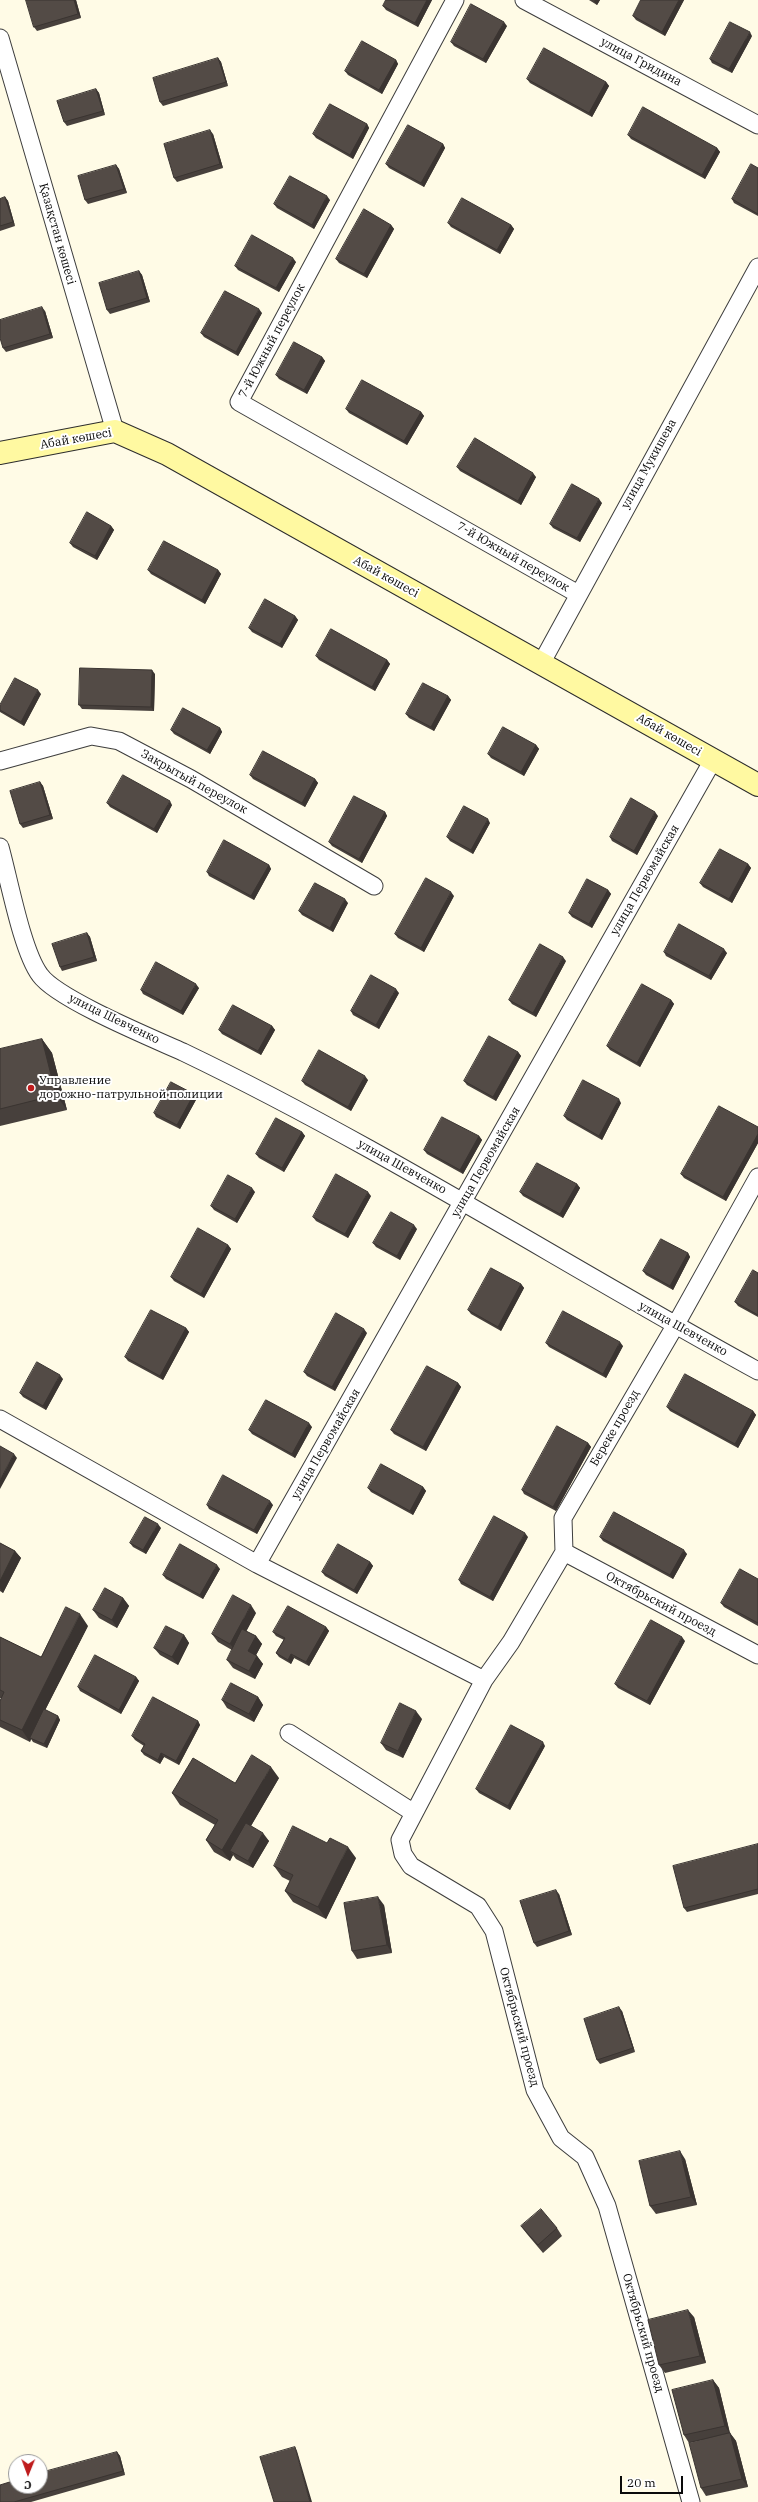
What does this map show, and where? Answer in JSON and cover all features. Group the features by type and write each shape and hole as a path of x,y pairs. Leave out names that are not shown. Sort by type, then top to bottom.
{"street":[{"name":"7-й Южный переулок","path":"455,0 239,402 578,594"},
{"name":"улица Гридина","path":"524,0 758,125"},
{"name":"Қазақстан көшесі","path":"0,38 114,431"},
{"name":"улица Мукишева","path":"542,662 758,267"},
{"name":"Абай көшесі","path":"0,453 114,431 167,454 542,662 758,785"},
{"name":"Закрытый переулок","path":"0,761 91,736 118,741 191,779 374,886"},
{"name":"улица Первомайская","path":"257,1564 713,760"},
{"name":"улица Шевченко","path":"0,847 27,948 40,976 69,998 260,1089 464,1201 675,1326 758,1371"},
{"name":"Береке проезд","path":"564,1552 563,1518 675,1326 758,1177"},
{"path":"0,1420 257,1564 484,1680 511,1642 564,1552"},
{"name":"Октябрьский проезд","path":"564,1552 758,1655"},
{"name":"Октябрьский проезд","path":"484,1680 400,1840 403,1854 411,1866 478,1906 494,1931 535,2090 561,2138 585,2157 607,2206 691,2502"},
{"path":"289,1733 414,1813"}],"building":[{"path":"26,0 74,0 78,14 34,27"},
{"path":"386,0 427,0 415,23 383,6"},
{"path":"641,0 679,0 662,32 633,16"},
{"path":"471,4 504,22 483,59 451,42"},
{"path":"730,22 750,32 729,69 710,59"},
{"path":"362,41 396,60 379,90 345,71"},
{"path":"544,48 606,82 589,113 527,79"},
{"path":"218,58 226,82 160,102 153,78"},
{"path":"96,89 103,111 64,122 57,101"},
{"path":"330,104 367,124 350,155 313,134"},
{"path":"643,107 717,148 702,175 628,135"},
{"path":"408,125 443,144 421,183 386,164"},
{"path":"210,130 220,164 174,178 164,144"},
{"path":"751,164 758,168 758,214 732,199"},
{"path":"116,165 124,189 85,200 78,176"},
{"path":"290,176 327,196 312,225 274,204"},
{"path":"5,197 13,222 0,226 0,199"},
{"path":"462,198 511,225 497,250 448,223"},
{"path":"364,209 391,225 364,274 336,259"},
{"path":"252,235 293,258 276,288 235,266"},
{"path":"139,271 147,298 107,310 99,283"},
{"path":"225,291 259,309 236,352 201,333"},
{"path":"42,307 50,334 3,348 0,338 0,320"},
{"path":"294,342 322,357 304,390 276,375"},
{"path":"362,380 421,412 404,441 346,409"},
{"path":"475,438 533,473 518,501 457,467"},
{"path":"572,484 599,499 577,538 550,524"},
{"path":"87,512 111,526 95,556 70,543"},
{"path":"164,541 218,570 202,600 148,570"},
{"path":"265,599 295,616 280,644 249,628"},
{"path":"331,629 387,660 372,687 316,656"},
{"path":"80,668 152,670 151,707 79,705"},
{"path":"15,678 38,690 21,722 0,710 0,705"},
{"path":"423,683 448,696 431,727 406,714"},
{"path":"183,708 220,728 207,750 171,730"},
{"path":"503,727 536,745 521,772 488,754"},
{"path":"263,751 315,779 302,803 250,775"},
{"path":"123,775 170,801 154,829 107,803"},
{"path":"40,782 50,815 20,824 10,791"},
{"path":"354,796 385,812 359,859 329,842"},
{"path":"631,798 655,812 634,851 610,837"},
{"path":"464,806 488,819 471,850 447,837"},
{"path":"224,840 269,865 251,896 207,872"},
{"path":"720,849 748,864 729,899 700,883"},
{"path":"426,878 451,892 421,948 395,934"},
{"path":"587,879 608,890 589,924 569,913"},
{"path":"315,883 345,899 330,928 299,911"},
{"path":"679,924 724,949 709,976 664,952"},
{"path":"87,933 94,957 60,967 52,944"},
{"path":"540,944 563,957 533,1013 509,1000"},
{"path":"156,962 196,984 181,1011 141,990"},
{"path":"371,975 396,989 376,1025 351,1011"},
{"path":"642,984 671,1000 637,1063 607,1046"},
{"path":"233,1005 272,1026 258,1051 219,1030"},
{"path":"489,1036 518,1052 493,1097 464,1081"},
{"name":"Управление дорожно-патрульной полиции","path":"42,1039 56,1095 0,1109 0,1049"},
{"path":"319,1050 365,1076 348,1107 302,1081"},
{"path":"583,1080 619,1099 599,1136 564,1116"},
{"path":"171,1082 194,1094 177,1125 154,1113"},
{"path":"719,1106 758,1127 758,1134 723,1197 681,1174"},
{"path":"442,1117 479,1136 460,1170 424,1150"},
{"path":"276,1118 302,1132 282,1168 256,1154"},
{"path":"537,1163 577,1184 560,1214 520,1192"},
{"path":"336,1174 368,1192 345,1234 313,1217"},
{"path":"228,1175 252,1188 235,1219 211,1206"},
{"path":"391,1212 414,1225 397,1256 373,1243"},
{"path":"198,1228 228,1245 201,1294 171,1277"},
{"path":"661,1239 688,1253 670,1286 643,1271"},
{"path":"491,1268 521,1284 498,1327 468,1310"},
{"path":"753,1270 758,1273 758,1315 735,1302"},
{"path":"151,1310 186,1328 160,1376 125,1357"},
{"path":"563,1311 620,1342 603,1374 546,1343"},
{"path":"336,1313 364,1329 332,1387 304,1372"},
{"path":"37,1362 60,1375 43,1406 20,1393"},
{"path":"427,1366 458,1383 423,1447 391,1430"},
{"path":"685,1374 753,1411 735,1444 667,1407"},
{"path":"266,1400 309,1423 292,1454 249,1430"},
{"path":"557,1426 588,1443 553,1507 522,1490"},
{"path":"0,1446 14,1454 0,1480"},
{"path":"381,1464 423,1487 410,1511 368,1488"},
{"path":"223,1475 270,1501 254,1530 207,1505"},
{"path":"614,1512 684,1550 670,1575 600,1537"},
{"path":"494,1516 525,1533 490,1597 459,1580"},
{"path":"145,1517 158,1524 143,1550 130,1543"},
{"path":"0,1543 15,1551 0,1581"},
{"path":"180,1544 217,1565 200,1595 163,1575"},
{"path":"338,1544 370,1562 354,1590 322,1572"},
{"path":"740,1569 758,1579 758,1623 721,1603"},
{"path":"105,1588 123,1598 112,1620 93,1610"},
{"path":"233,1595 251,1605 230,1644 212,1634"},
{"path":"288,1606 326,1627 306,1662 291,1654 288,1660 276,1653 285,1638 273,1632"},
{"path":"66,1607 80,1614 22,1730 0,1720 0,1701 4,1692 0,1690 0,1637 41,1657"},
{"path":"651,1620 682,1637 647,1701 615,1684"},
{"path":"166,1626 184,1635 172,1657 154,1648"},
{"path":"242,1629 256,1636 248,1651 257,1656 249,1671 227,1660"},
{"path":"95,1655 136,1677 119,1710 78,1687"},
{"path":"231,1683 258,1697 249,1714 222,1700"},
{"path":"153,1697 198,1721 176,1761 161,1753 158,1760 141,1751 145,1744 132,1736"},
{"path":"400,1703 416,1711 398,1751 381,1743"},
{"path":"44,1709 58,1716 44,1744 30,1738"},
{"path":"511,1725 543,1742 508,1806 476,1789"},
{"path":"252,1755 271,1767 222,1850 206,1840 218,1820 172,1793 193,1758 235,1783"},
{"path":"246,1823 263,1833 248,1861 230,1851"},
{"path":"293,1826 327,1843 330,1838 348,1847 318,1907 285,1891 293,1875 274,1866"},
{"path":"758,1844 758,1889 684,1908 673,1866"},
{"path":"556,1890 569,1931 534,1943 520,1901"},
{"path":"378,1897 387,1945 352,1951 344,1903"},
{"path":"619,2007 633,2048 597,2060 584,2019"},
{"path":"680,2151 691,2197 650,2206 639,2161"},
{"path":"541,2209 557,2228 538,2245 521,2226"},
{"path":"688,2310 700,2356 659,2365 648,2320"},
{"path":"713,2380 725,2426 684,2435 672,2390"},
{"path":"730,2433 742,2479 701,2488 689,2443"},
{"path":"295,2447 310,2502 274,2502 260,2457"},
{"path":"117,2452 123,2471 48,2492 48,2471"},
{"path":"8,2482 8,2494 42,2494 14,2502 0,2502 0,2485"}],"place":[{"name":"Управление дорожно-патрульной полиции","path":"31,1088"}]}
